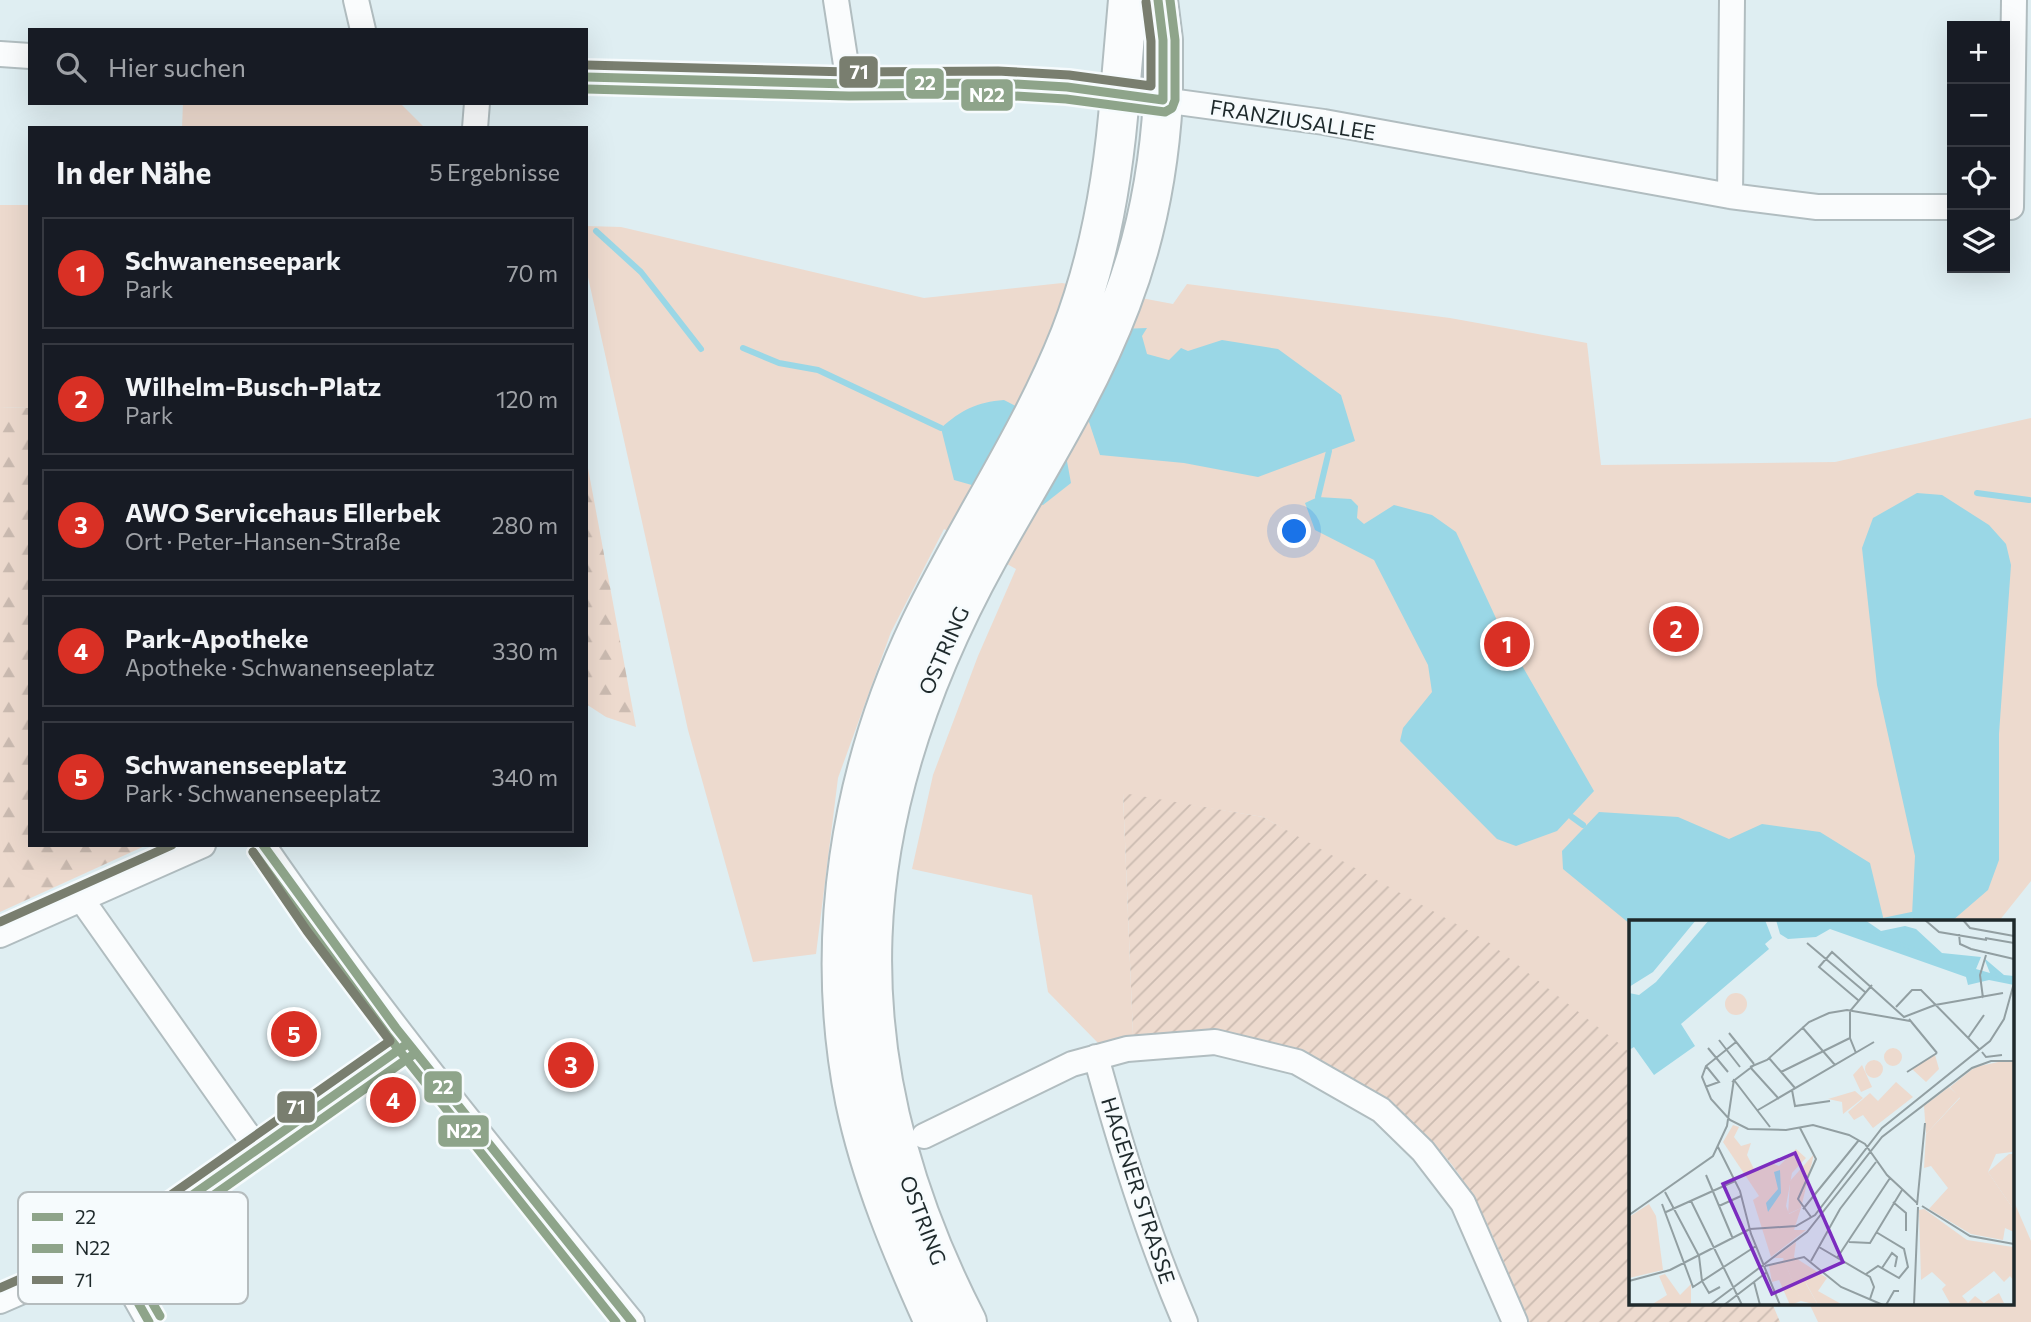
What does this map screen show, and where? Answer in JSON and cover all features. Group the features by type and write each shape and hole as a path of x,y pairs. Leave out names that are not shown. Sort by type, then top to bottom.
{"main road":[{"name":"OSTRING","path":"967,1322 918,1209 897,1146 885,1097 875,1030 872,959 874,895 881,836 904,746 974,552 1069,336 1096,253 1115,158 1128,0"},
{"name":"OSTRING","path":"934,1322 891,1222 868,1154 853,1087 841,959 852,831 876,736 905,657 1088,376 1112,324 1135,262 1159,151 1163,100 1163,40 1158,0"}],"street":[{"path":"356,0 362,28"},
{"path":"836,0 849,84"},
{"path":"1730,196 1732,0"},
{"path":"2014,0 2016,207"},
{"path":"0,54 28,55"},
{"name":"FRANZIUSALLEE","path":"588,77 849,84 997,83 1120,93 1324,122 1730,196 1817,207 1947,207"},
{"path":"475,126 477,105"},
{"path":"0,935 199,847"},
{"path":"264,847 317,924 407,1044 632,1322"},
{"path":"82,900 259,1151"},
{"path":"924,1136 1030,1082 1096,1057 1127,1049 1215,1042 1297,1062 1381,1110 1423,1151 1463,1203 1515,1322"},
{"path":"199,1192 407,1044"},
{"name":"HAGENER STRASSE","path":"1096,1057 1124,1158 1164,1272 1185,1322"},
{"path":"0,1301 18,1293"},
{"path":"139,1304 149,1322"}],"green space":[{"path":"183,105 402,105 423,126 182,126"},
{"path":"0,205 28,205 28,408 0,407"},
{"path":"588,226 621,227 924,298 1062,283 1173,304 1187,284 1450,318 1587,343 1601,465 1835,462 2031,418 2031,881 2000,920 1629,920 1629,1053 1369,879 1263,817 1123,794 1133,1035 1098,1043 1048,992 1032,895 912,869 933,775 978,656 1016,569 944,529 891,632 838,778 816,954 753,962 688,730 588,277"},
{"path":"0,407 28,408 28,847 143,847 0,912"},
{"path":"588,468 636,727 606,717 588,705"},
{"path":"1123,793 1263,817 1487,941 1629,1053 1629,1304 1772,1304 1780,1322 1529,1322 1473,1196 1452,1165 1427,1136 1398,1110 1331,1069 1296,1053 1259,1041 1212,1032 1133,1035"},
{"path":"2014,1202 2031,1241 2031,1322 1818,1322 1809,1304 2014,1304"}],"water":[{"path":"1147,328 1142,336 1147,354 1169,360 1181,348 1188,351 1222,340 1278,349 1341,395 1355,441 1258,477 1184,463 1100,455 1088,419 1045,368 1067,331"},
{"path":"1004,400 1029,413 1064,445 1071,483 1043,505 954,480 941,428 970,408"},
{"path":"1917,493 1942,495 1989,525 2006,544 2011,565 1999,734 1999,860 1988,890 1953,920 1913,920 1915,856 1877,685 1862,548 1873,518"},
{"path":"1318,497 1351,499 1358,506 1357,518 1364,524 1394,505 1432,515 1456,532 1501,629 1594,791 1557,831 1516,846 1497,839 1400,741 1403,728 1432,692 1428,665 1374,560 1315,530 1305,503"},
{"path":"1599,812 1678,817 1729,839 1762,824 1820,832 1870,863 1884,920 1629,920 1629,923 1563,869 1562,851"}],"waterway":[{"path":"596,231 641,272 701,349"},
{"path":"743,348 779,363 818,370 941,428"},
{"path":"1318,497 1329,451"},
{"path":"1977,493 2029,500"},
{"path":"1572,817 1583,825"},
{"path":"1888,920 1912,915"}],"transit line":[{"name":"22","path":"588,77 849,84 997,83 1067,87 1163,100 1163,40 1158,0"},
{"name":"N22","path":"588,89 849,96 997,95 1066,99 1165,112 1172,108 1175,100 1175,40 1170,0"},
{"name":"71","path":"588,65 849,72 998,71 1069,75 1151,86 1151,41 1146,2"},
{"name":"71","path":"0,922 168,847"},
{"name":"22","path":"264,847 396,1028 632,1322"},
{"name":"N22","path":"253,852 387,1035 616,1322"},
{"name":"71","path":"175,1192 390,1041 307,931 253,852"},
{"name":"22","path":"197,1192 407,1044"},
{"name":"N22","path":"218,1192 414,1054"},
{"name":"71","path":"0,1288 18,1280"},
{"name":"22","path":"139,1304 149,1322"},
{"name":"N22","path":"153,1304 160,1316"}],"place":[{"name":"Wilhelm-Busch-Platz","path":"1676,629"},
{"name":"Schwanenseepark","path":"1507,644"},
{"name":"Schwanenseeplatz","path":"294,1034"},
{"name":"AWO Servicehaus Ellerbek","path":"571,1065"},
{"name":"Park-Apotheke","path":"393,1100"}]}
